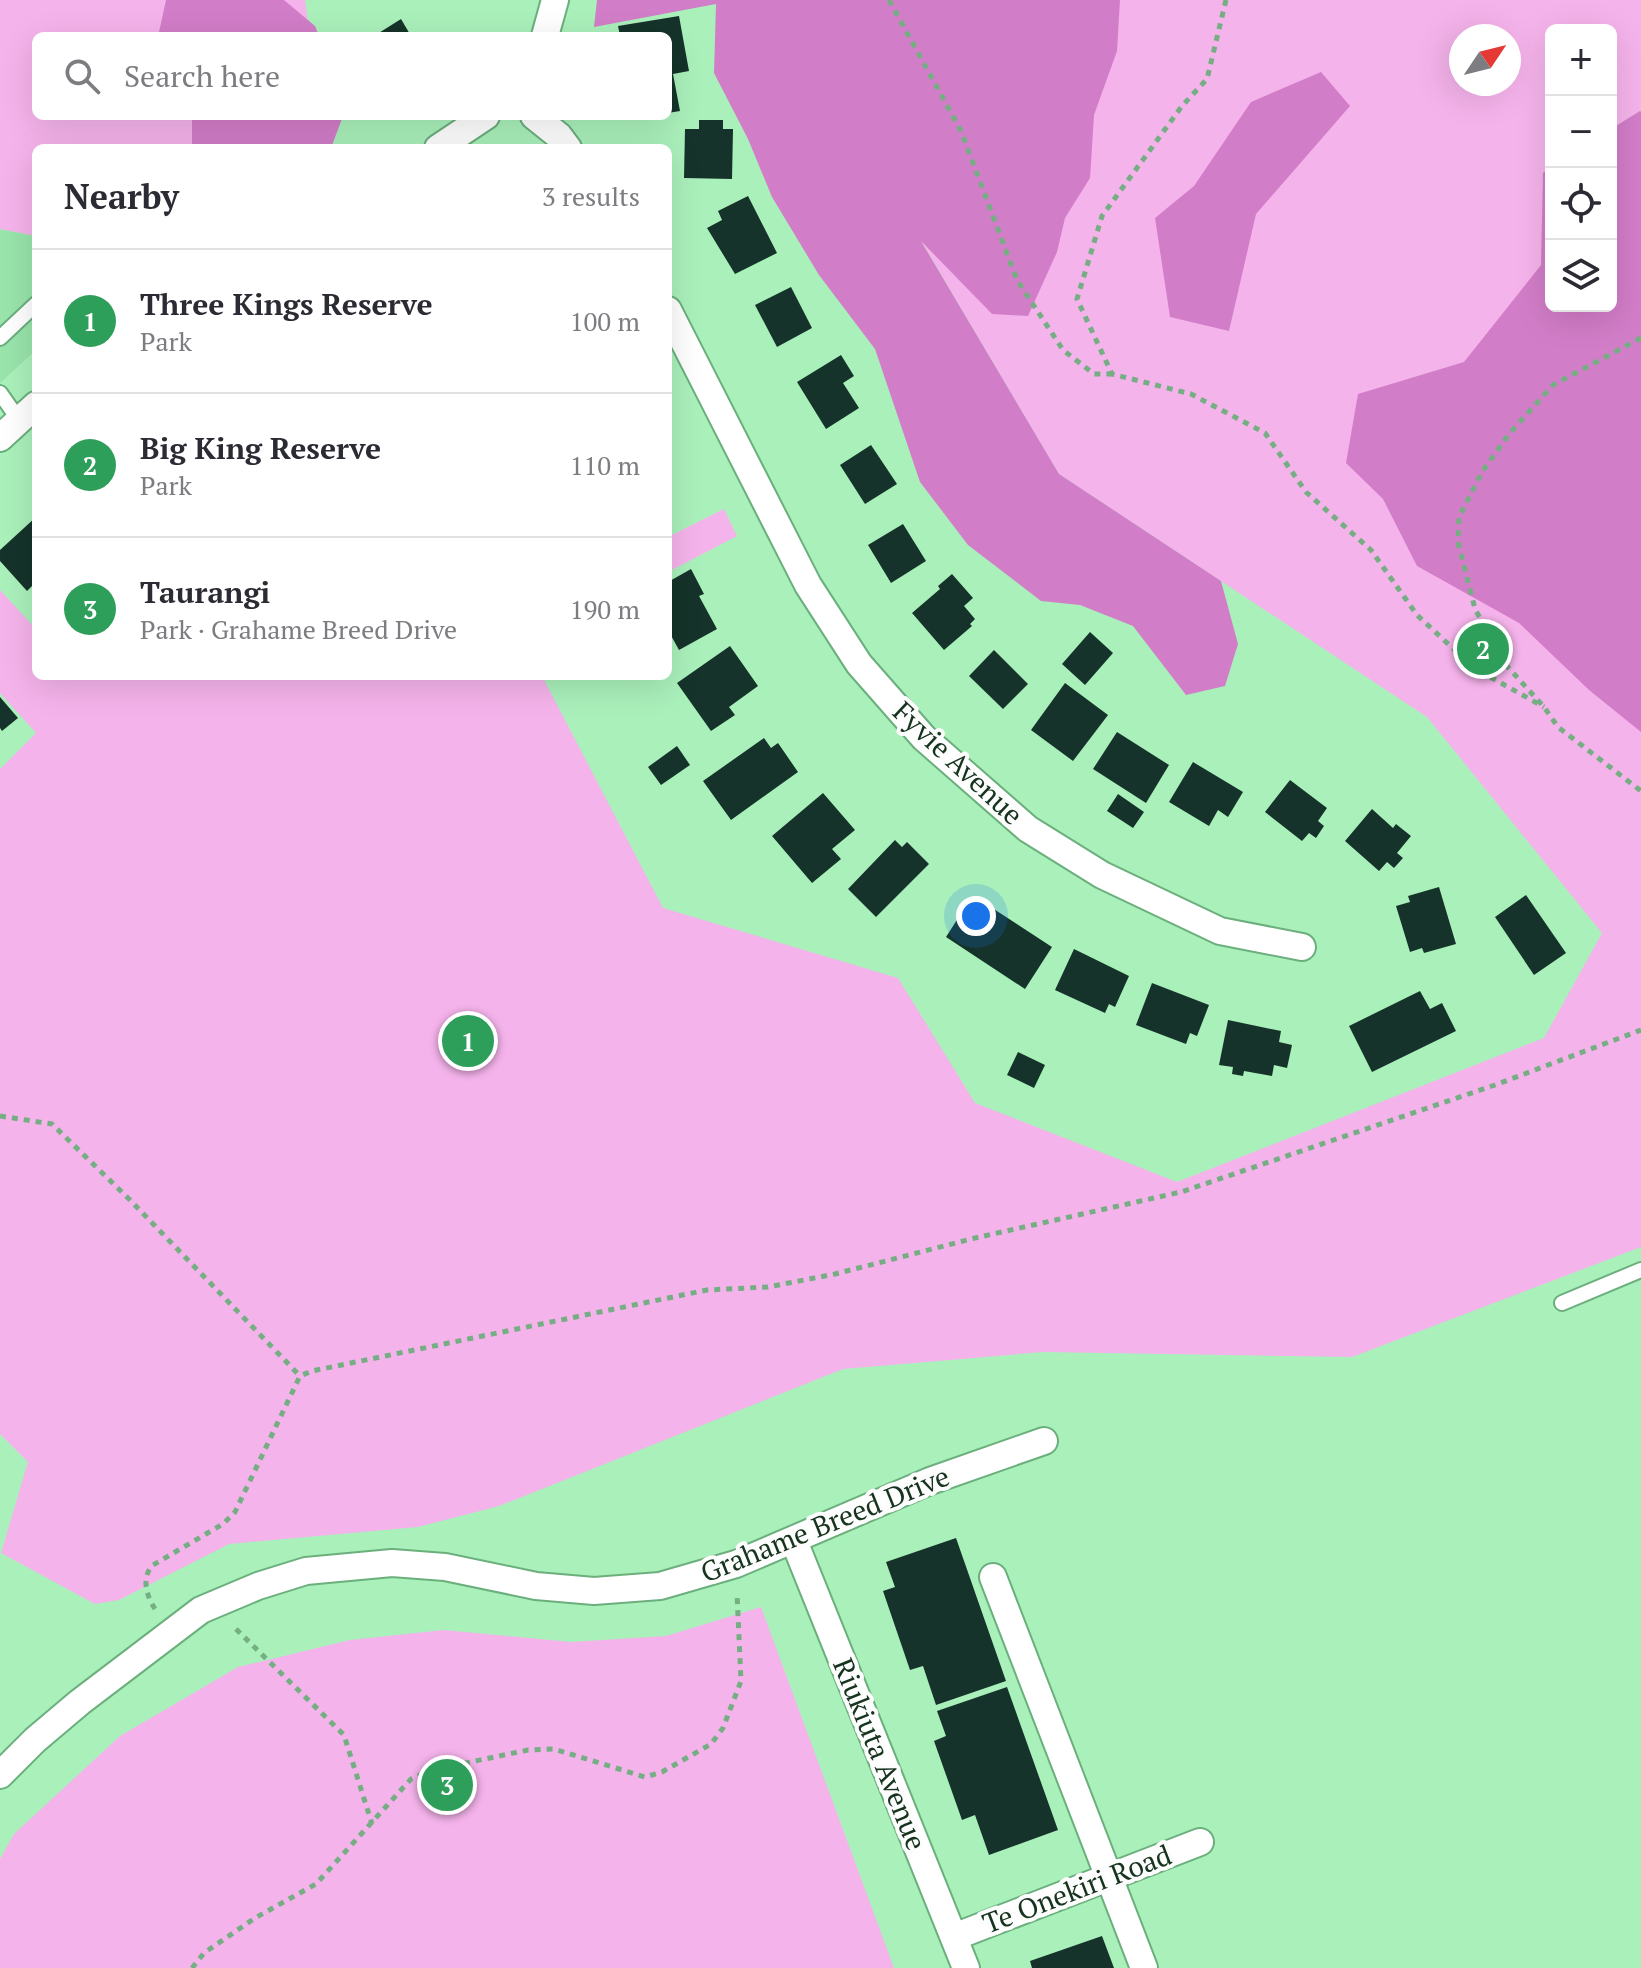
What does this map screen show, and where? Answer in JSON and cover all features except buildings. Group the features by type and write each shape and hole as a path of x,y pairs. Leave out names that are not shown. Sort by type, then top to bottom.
{"street":[{"path":"546,32 555,0"},
{"path":"444,144 480,120"},
{"path":"539,120 565,144"},
{"name":"Fyvie Avenue","path":"672,318 808,585 859,664 924,738 1028,829 1102,875 1220,931 1302,947"},
{"name":"Grahame Breed Drive","path":"0,1775 80,1702 201,1610 258,1586 306,1571 392,1563 445,1567 536,1586 594,1591 660,1586 736,1564 930,1481 1044,1441"},
{"name":"Riukiuta Avenue","path":"794,1541 966,1968"},
{"path":"993,1577 1144,1968"},
{"name":"Te Onekiri Road","path":"954,1937 1200,1842"}],"lane":[{"path":"0,338 32,308"},
{"path":"0,393 18,421"},
{"path":"1562,1303 1641,1270"}],"path":[{"path":"889,0 961,131 1017,280 1063,350 1094,374 1112,374 1191,394 1265,433 1306,492 1371,550 1417,615 1474,668 1544,707"},
{"path":"1112,374 1077,299 1102,216 1182,106 1207,79 1226,0"},
{"path":"1641,338 1553,385 1482,472 1459,517 1458,542 1475,609 1506,665 1558,727 1641,791"},
{"path":"300,1376 707,1290 768,1287 835,1274 975,1238 1181,1192 1495,1085 1641,1030"},
{"path":"0,1116 52,1124 300,1376"},
{"path":"158,1615 150,1602 146,1572 223,1524 235,1512 300,1376"},
{"path":"192,1968 204,1953 255,1918 316,1884 411,1779 432,1770 528,1750 554,1749 645,1777 662,1772 711,1744 723,1728 741,1681 737,1592"},
{"path":"233,1625 344,1735 372,1824"}],"shaded area":[{"path":"0,0 305,0 309,32 32,32 32,120 324,120 328,144 32,144 32,235 0,229"},
{"path":"166,0 284,0 315,26 317,32 159,32"},
{"path":"597,0 1120,0 1117,51 1094,115 1090,178 1065,218 1057,252 1028,316 992,314 921,241 1059,474 1221,581 1238,644 1225,686 1186,695 1133,626 1080,605 1041,601 968,545 920,482 875,349 819,275 772,197 748,139 714,73 716,4 594,27"},
{"path":"856,0 1641,0 1641,1247 1352,1357 1043,1352 843,1369 499,1506 418,1527 229,1544 119,1600 95,1604 1,1553 28,1462 0,1434 0,769 36,733 0,693 0,590 32,625 32,680 544,680 663,908 898,978 975,1103 1177,1182 1544,1038 1602,933 1427,717 1059,474 919,237"},
{"path":"1321,72 1350,106 1256,214 1229,331 1170,317 1155,218 1194,186 1251,102"},
{"path":"1641,112 1641,732 1589,690 1519,623 1417,566 1383,499 1346,463 1358,394 1464,362 1541,265 1545,172 1545,312 1617,312 1617,125"},
{"path":"192,120 342,120 332,144 192,144"},
{"path":"0,229 32,235 32,354 0,383"},
{"path":"724,509 737,536 672,570 672,535"},
{"path":"761,1607 894,1968 0,1968 0,1859 14,1834 120,1736 238,1667 350,1640 444,1630 571,1642 666,1636"}],"place":[{"name":"Big King Reserve","path":"1483,649"},
{"name":"Three Kings Reserve","path":"468,1041"},
{"name":"Taurangi","path":"447,1785"}]}
